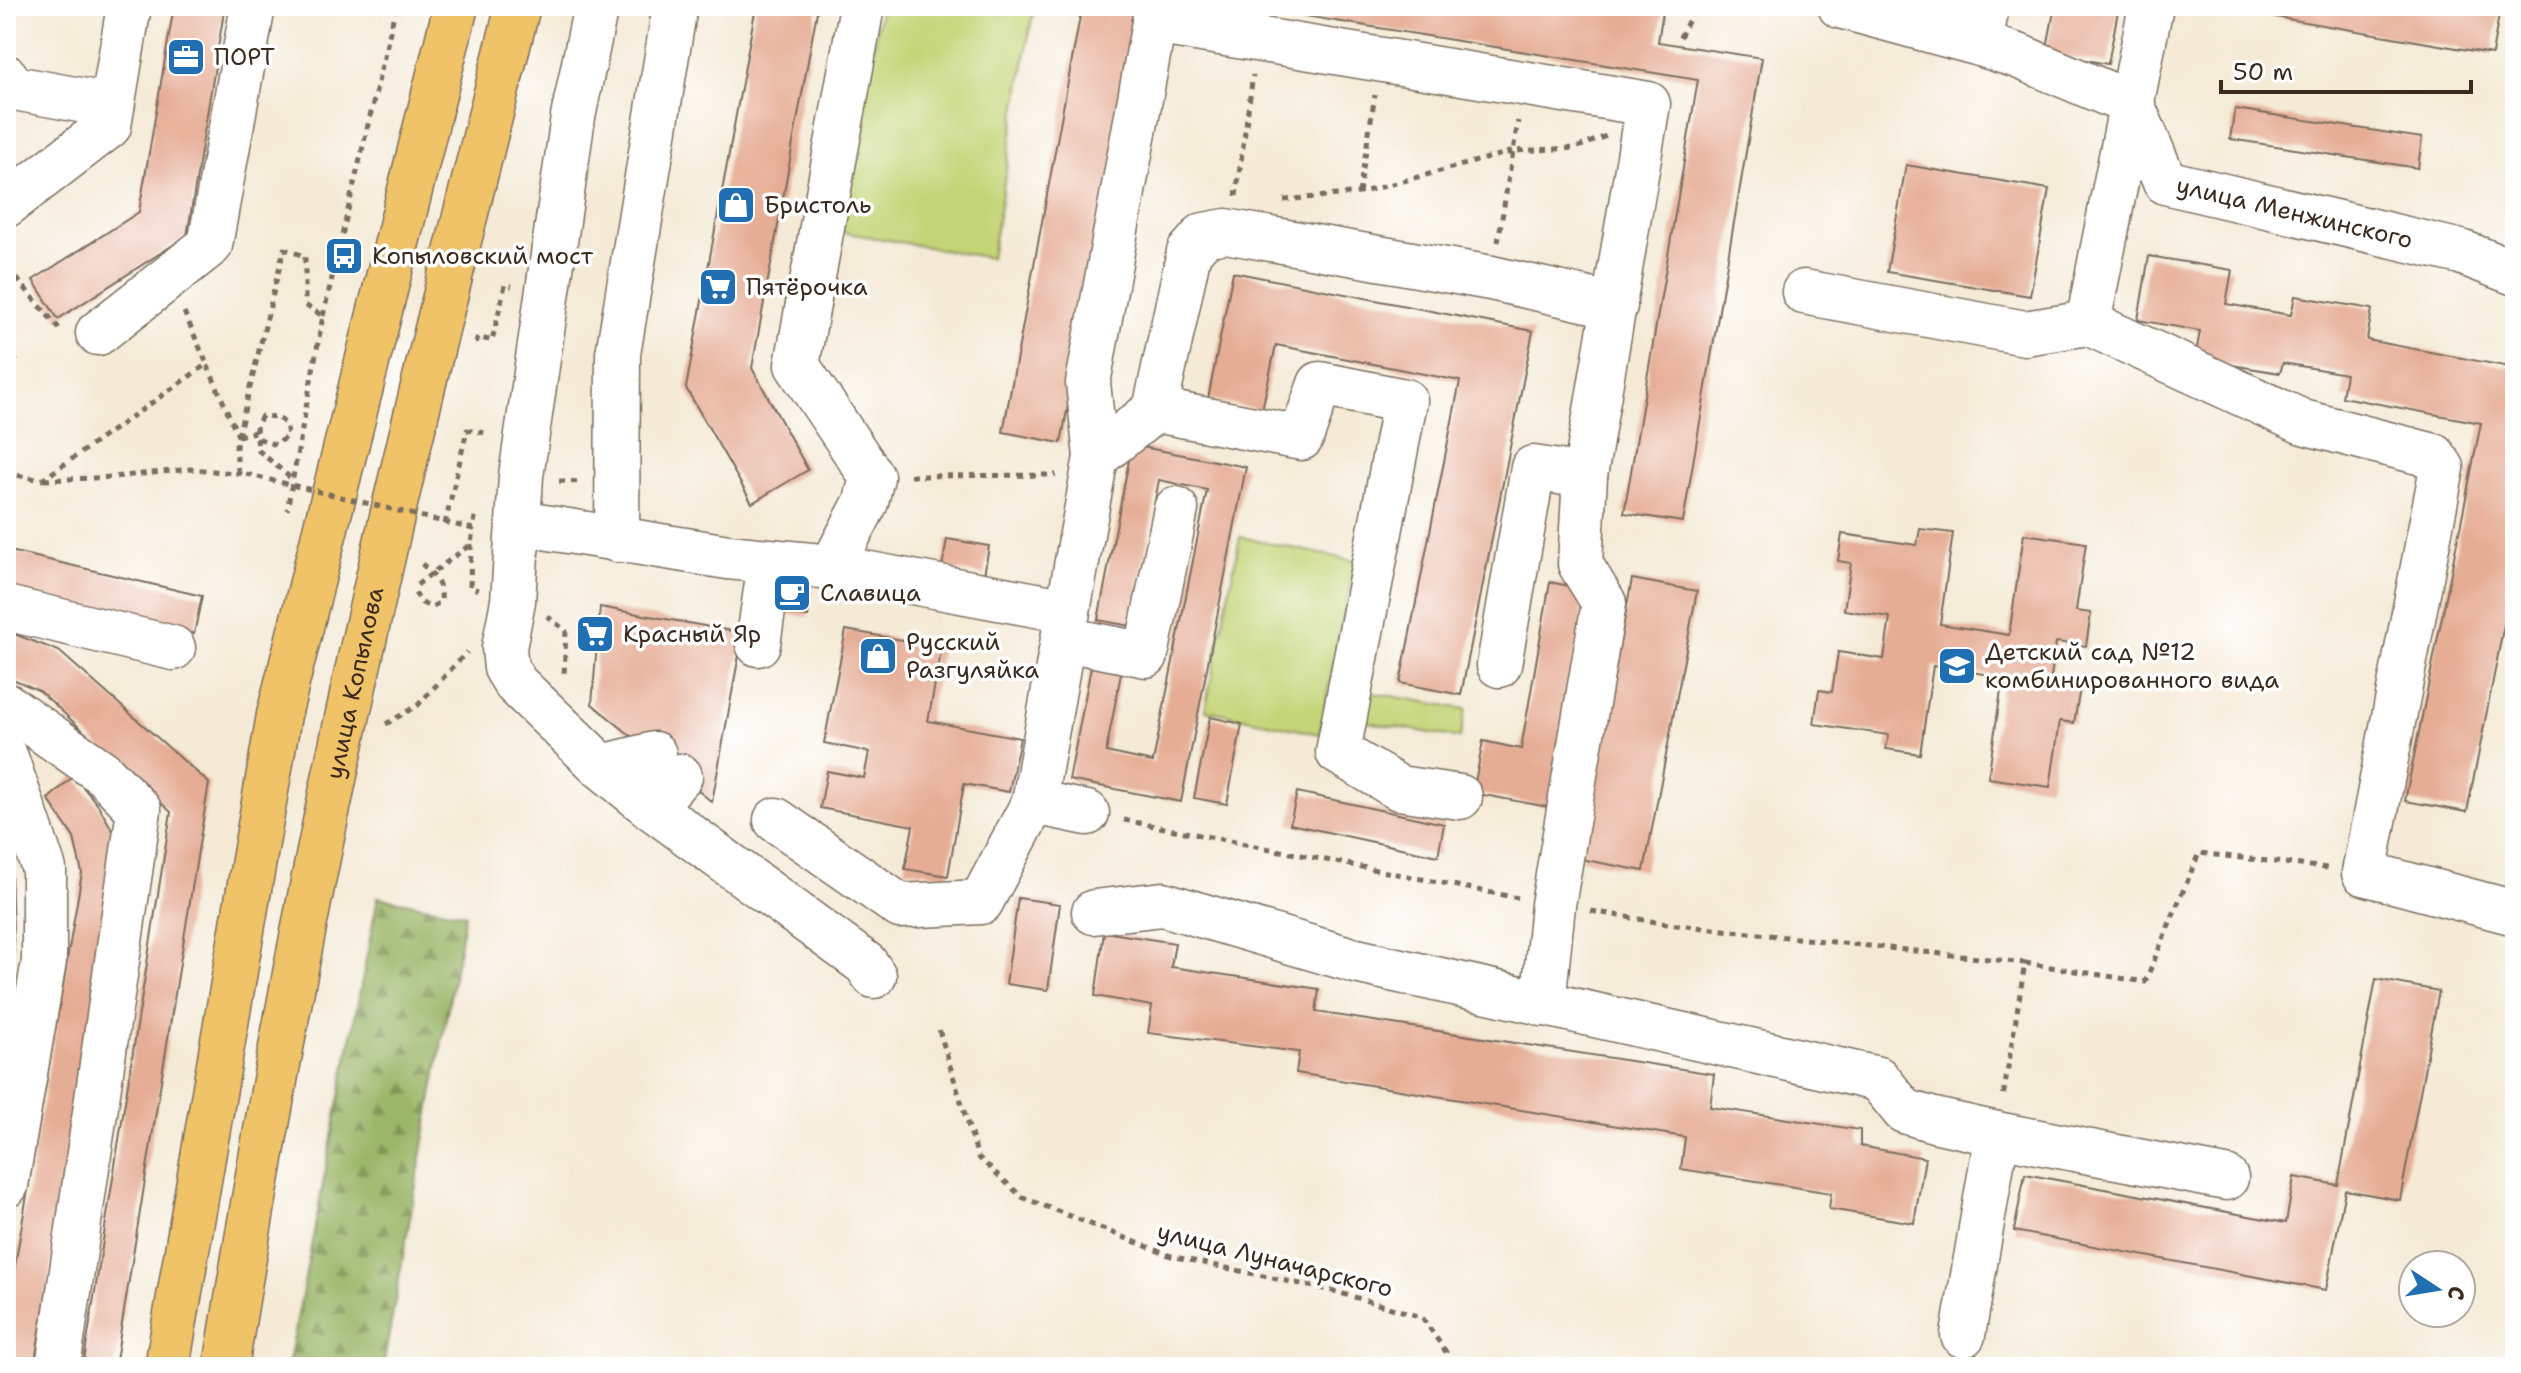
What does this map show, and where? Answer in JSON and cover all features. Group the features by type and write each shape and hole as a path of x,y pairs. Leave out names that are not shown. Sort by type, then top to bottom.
{"main road":[{"path":"167,1367 279,715 456,6"},
{"name":"улица Копылова","path":"226,1367 245,1244 329,803 392,515 518,6"}],"street":[{"path":"6,205 109,126 129,6"},
{"path":"98,333 210,245 253,6"},
{"path":"596,6 573,117 521,476 513,601 504,648 506,668 516,684 602,767 662,779 866,964 874,976"},
{"path":"617,540 618,354 675,6"},
{"path":"832,567 866,502 872,477 797,365 862,6"},
{"path":"1840,6 1984,25 2018,56 2132,104"},
{"path":"2088,323 2151,6"},
{"path":"776,820 900,906 981,902 1034,802 1095,466 1088,383 1155,14 1258,40 1648,104 1585,476 1580,564 1604,603 1553,905 1543,1004"},
{"path":"6,77 9,87 112,106"},
{"name":"улица Менжинского","path":"2132,104 2165,182 2461,252 2515,273"},
{"path":"1095,466 1155,410 1189,252 1204,235 1226,231 1491,278 1615,306"},
{"path":"1804,292 2025,333 2088,323 2303,422 2434,456 2442,468 2364,873 2515,913"},
{"path":"1155,410 1301,438 1320,384 1405,401 1338,752 1399,788 1460,797"},
{"path":"1499,665 1533,468 1585,476"},
{"path":"519,523 770,563 832,567 1066,625 1146,655 1176,509"},
{"path":"758,644 770,563"},
{"path":"6,608 173,648"},
{"path":"6,705 103,773 139,810 58,1367"},
{"path":"6,758 44,869 44,961 6,1185"},
{"path":"1034,802 1087,813"},
{"path":"1094,912 1163,904 1356,961 1878,1079 1904,1111 1997,1134 2226,1178"},
{"path":"1963,1335 1997,1134"}],"path":[{"path":"323,316 396,6"},
{"path":"1680,37 1696,6"},
{"path":"1237,233 1235,205 1258,40"},
{"path":"1359,193 1380,60"},
{"path":"1491,278 1514,151 1522,84"},
{"path":"1281,200 1359,193 1514,151 1576,148 1646,121"},
{"path":"238,471 238,436 284,249 305,256 305,305"},
{"path":"42,480 207,364 238,436"},
{"path":"238,436 254,432 260,439 276,445 288,435 286,424 277,417 262,416 256,426 258,450 293,480"},
{"path":"445,524 467,430 486,433"},
{"path":"872,477 1095,466"},
{"path":"6,473 42,480 191,469 238,471 473,529"},
{"path":"470,587 471,544 476,512"},
{"path":"417,585 471,544"},
{"path":"414,595 431,607 441,602 442,590 438,580 415,557"},
{"path":"546,614 566,631 564,678"},
{"path":"418,705 469,650"},
{"path":"1087,813 1553,905 1668,924 2025,963 2145,982 2199,853 2364,873"},
{"path":"1997,1134 2025,963"},
{"name":"улица Луначарского","path":"939,1030 978,1157 1022,1197 1171,1256 1337,1292 1422,1317 1446,1352 1443,1367"}],"green space":[{"path":"881,6 1034,6 991,258 842,232"},
{"path":"1240,537 1355,561 1319,734 1205,710"},
{"path":"1362,691 1466,709 1460,738 1356,720"},
{"path":"378,897 465,914 383,1367 288,1367"}],"building":[{"path":"174,6 225,6 187,236 58,319 33,280 139,212"},
{"path":"756,6 818,6 752,368 808,470 752,503 686,388"},
{"path":"1082,6 1142,6 1061,443 1003,432"},
{"path":"1244,6 1637,6 1663,10 1658,42 1762,58 1683,522 1624,513 1698,80"},
{"path":"2055,6 2119,6 2108,64 2046,53"},
{"path":"2248,6 2453,6 2499,15 2492,54 2247,12"},
{"path":"2235,109 2422,138 2418,168 2230,139"},
{"path":"1906,165 2049,189 2030,296 1887,272"},
{"path":"2149,256 2232,270 2226,304 2291,315 2295,296 2372,309 2367,340 2515,368 2515,569 2467,812 2405,801 2481,423 2342,397 2346,374 2283,363 2280,373 2195,359 2200,331 2138,320"},
{"path":"1233,272 1533,331 1461,695 1400,683 1460,381 1276,345 1262,410 1208,399"},
{"path":"6,345 17,360 6,368"},
{"path":"1132,445 1246,467 1181,802 1069,780 1092,662 1122,668 1106,752 1153,762 1207,490 1159,480 1131,626 1098,620"},
{"path":"1920,529 1953,533 1940,624 2009,635 2024,534 2086,543 2076,611 2091,613 2086,646 2056,642 2050,684 2080,688 2074,723 2060,721 2050,787 1988,778 2003,677 1933,666 1920,754 1886,749 1889,735 1814,724 1819,690 1832,692 1838,652 1884,659 1890,617 1844,610 1851,563 1838,561 1842,534 1917,545"},
{"path":"947,539 989,546 984,575 942,568"},
{"path":"6,550 202,596 194,634 6,590"},
{"path":"1632,579 1697,591 1644,871 1580,859"},
{"path":"1550,582 1578,588 1582,616 1548,807 1473,793 1483,741 1521,749"},
{"path":"775,590 811,595 808,617 772,612"},
{"path":"600,607 743,633 712,802 592,704"},
{"path":"846,630 942,647 928,721 1020,738 1009,792 964,784 948,876 905,869 913,826 820,808 827,771 864,778 869,752 824,743"},
{"path":"6,631 59,651 209,783 115,1367 83,1367 171,812 40,691 6,676"},
{"path":"1210,717 1242,724 1227,804 1194,798"},
{"path":"74,776 98,805 121,845 34,1367 6,1367 6,1318 82,873 74,838 48,799"},
{"path":"1297,792 1444,824 1438,856 1290,824"},
{"path":"6,869 11,870 15,996 7,1033"},
{"path":"1018,898 1060,904 1048,990 1006,984"},
{"path":"1104,932 1175,943 1171,967 1319,989 1316,1012 1714,1074 1710,1107 1860,1130 1860,1146 1925,1158 1914,1223 1829,1209 1831,1193 1681,1169 1685,1137 1296,1073 1299,1052 1148,1033 1152,1006 1095,996"},
{"path":"2376,979 2439,991 2400,1200 2345,1190 2326,1290 2014,1231 2025,1174 2286,1223 2294,1177 2338,1185"}],"place":[{"name":"ПОРТ","path":"186,57"},
{"name":"Бристоль","path":"736,205"},
{"name":"Копыловский мост","path":"344,256"},
{"name":"Пятёрочка","path":"718,287"},
{"name":"Славица","path":"792,593"},
{"name":"Красный Яр","path":"595,634"},
{"name":"Русский Разгуляйка","path":"878,656"},
{"name":"Детский сад №12 комбинированного вида","path":"1957,666"}]}
